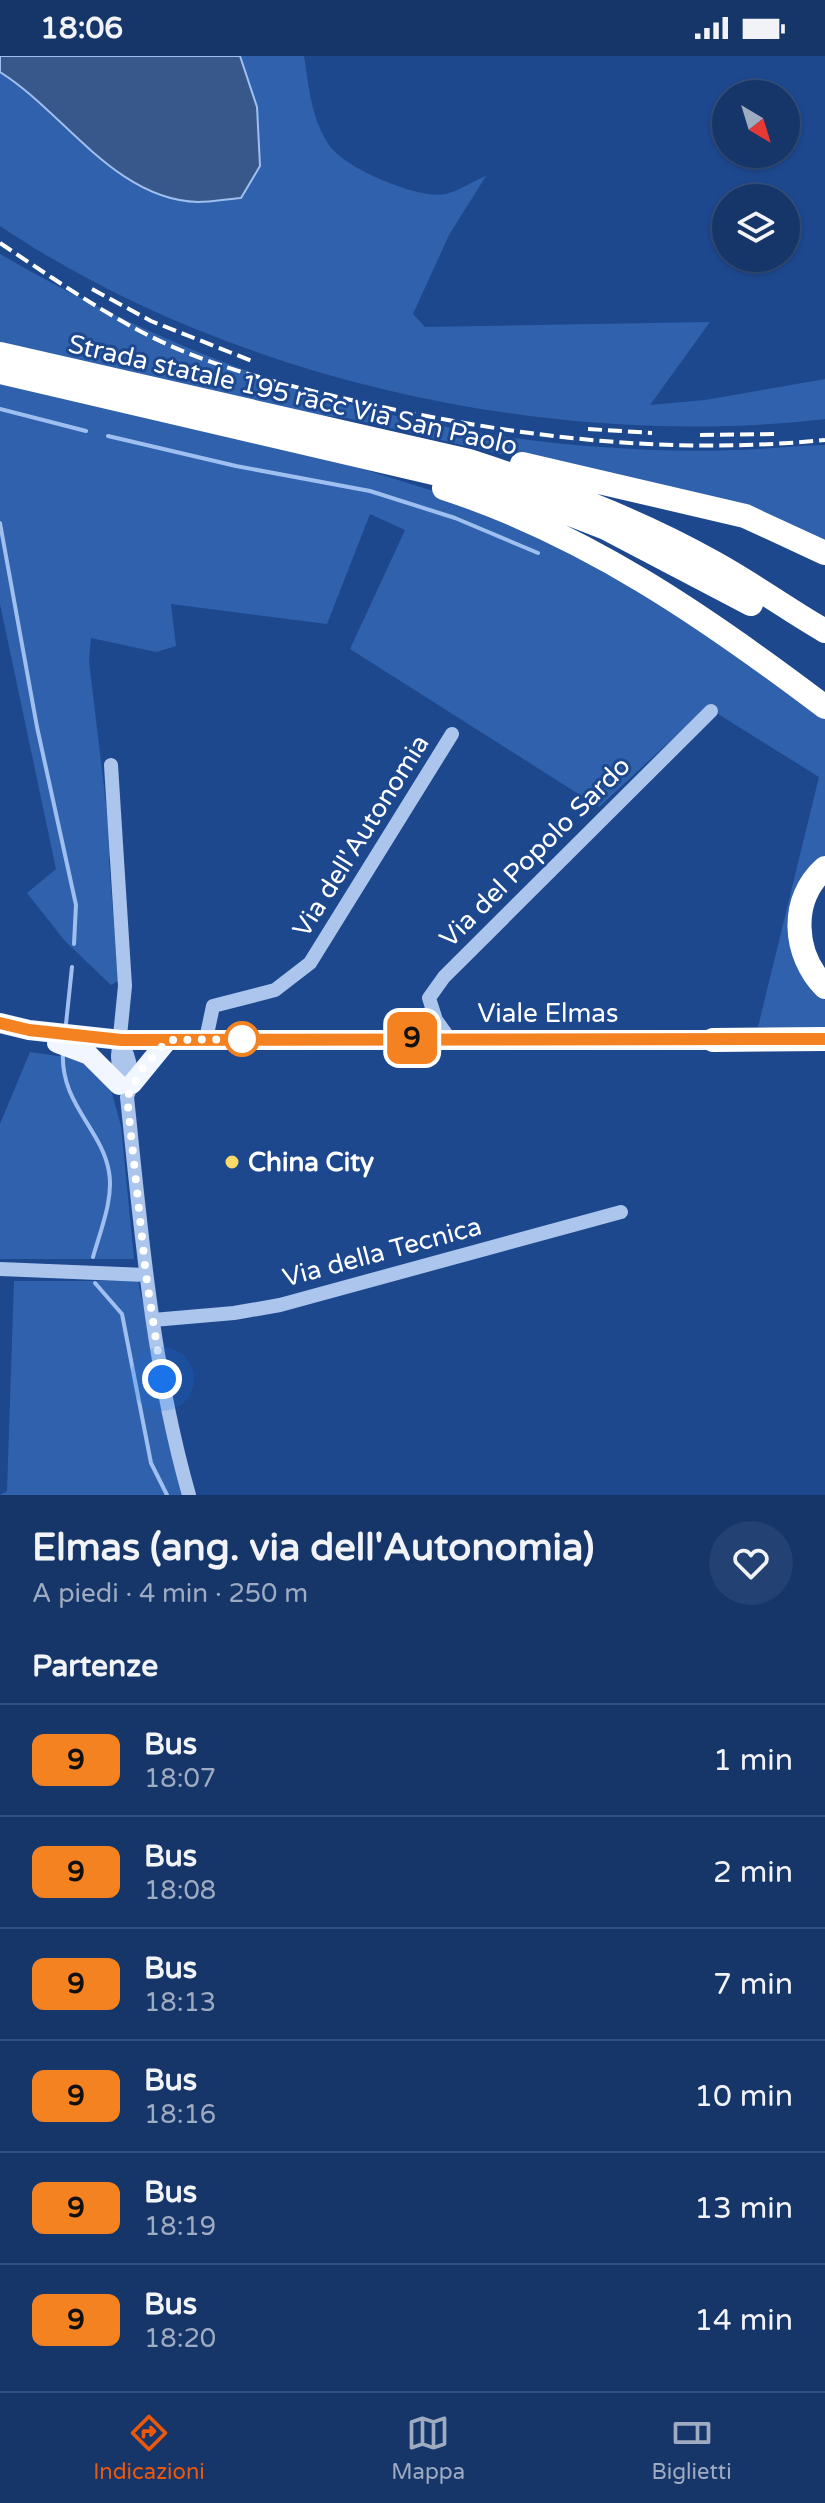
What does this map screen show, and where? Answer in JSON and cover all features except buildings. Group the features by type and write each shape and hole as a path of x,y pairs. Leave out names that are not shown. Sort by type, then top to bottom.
{"highway":[{"name":"Strada statale 195 racc Via San Paolo","path":"0,354 511,491 606,528 698,574 825,648"},
{"name":"Strada statale 195 racc Via San Paolo","path":"0,372 469,461 540,484 656,532 714,562 825,631"},
{"path":"372,456 389,470 516,515 602,555 714,623 825,707"},
{"path":"469,461 490,457 745,516 825,553"},
{"path":"825,868 814,877 802,902 798,926 801,951 814,976 825,987"},
{"path":"713,1040 825,1039"},
{"path":"779,1040 825,1048"}],"main road":[{"name":"Viale Elmas","path":"0,1023 28,1030 121,1040 713,1040"},
{"path":"28,1030 89,1055 126,1089 168,1040"}],"street":[{"name":"Via del Popolo Sardo","path":"449,1038 436,1020 429,998 444,977 711,711"},
{"name":"Via dell'Autonomia","path":"206,1039 213,1006 275,990 310,963 452,734"},
{"path":"111,765 125,986 121,1040 126,1089 146,1275 167,1409 189,1495"},
{"name":"Via della Tecnica","path":"153,1320 234,1313 280,1305 621,1212"},
{"path":"0,1269 146,1275"}],"shaded area":[{"path":"0,56 304,56 318,124 329,145 350,163 401,187 434,195 451,193 486,176 449,235 413,314 425,327 710,322 650,405 705,400 825,379 825,419 721,426 614,424 505,413 396,392 290,363 187,326 90,280 0,226"},
{"path":"0,56 240,56 257,107 260,166 241,198 198,202 168,197 141,186 115,170 46,108 0,72"},
{"path":"0,254 70,293 215,359 289,386 442,426 521,439 680,451 825,445 825,544 722,506 347,418 309,414 282,444 469,502 611,566 825,718 825,861 802,887 815,991 825,1000 825,1028 758,1027 819,777 707,707 599,807 350,649 405,530 370,514 327,624 171,604 176,646 156,652 91,638 89,661 111,846 109,860 118,981 111,985 65,941 27,893 56,869 0,604"},
{"path":"30,1052 79,1059 110,1086 121,1126 134,1259 0,1259 0,1124"},
{"path":"14,1281 138,1281 185,1495 0,1495 7,1491"}],"waterway":[{"path":"0,409 86,431"},
{"path":"108,436 236,466 370,491 455,518 538,553"},
{"path":"0,523 37,727 76,905 74,944"},
{"path":"66,1024 72,967"},
{"path":"63,1052 68,1087 98,1142 109,1172 108,1204 93,1257"},
{"path":"95,1283 122,1314 151,1463 167,1495"}],"railway":[{"path":"0,243 103,310 163,342 242,372 324,394 469,424 586,440 705,446 825,440"},
{"path":"92,289 151,321 252,361"},
{"path":"588,429 652,433"},
{"path":"700,435 780,434"}],"bus line":[{"name":"9","path":"0,1023 29,1030 121,1040 825,1039"}],"place":[{"name":"China City","path":"232,1162"}],"route":[{"path":"162,1379 146,1275 127,1097 144,1066 168,1040 251,1039 242,1039"}]}
